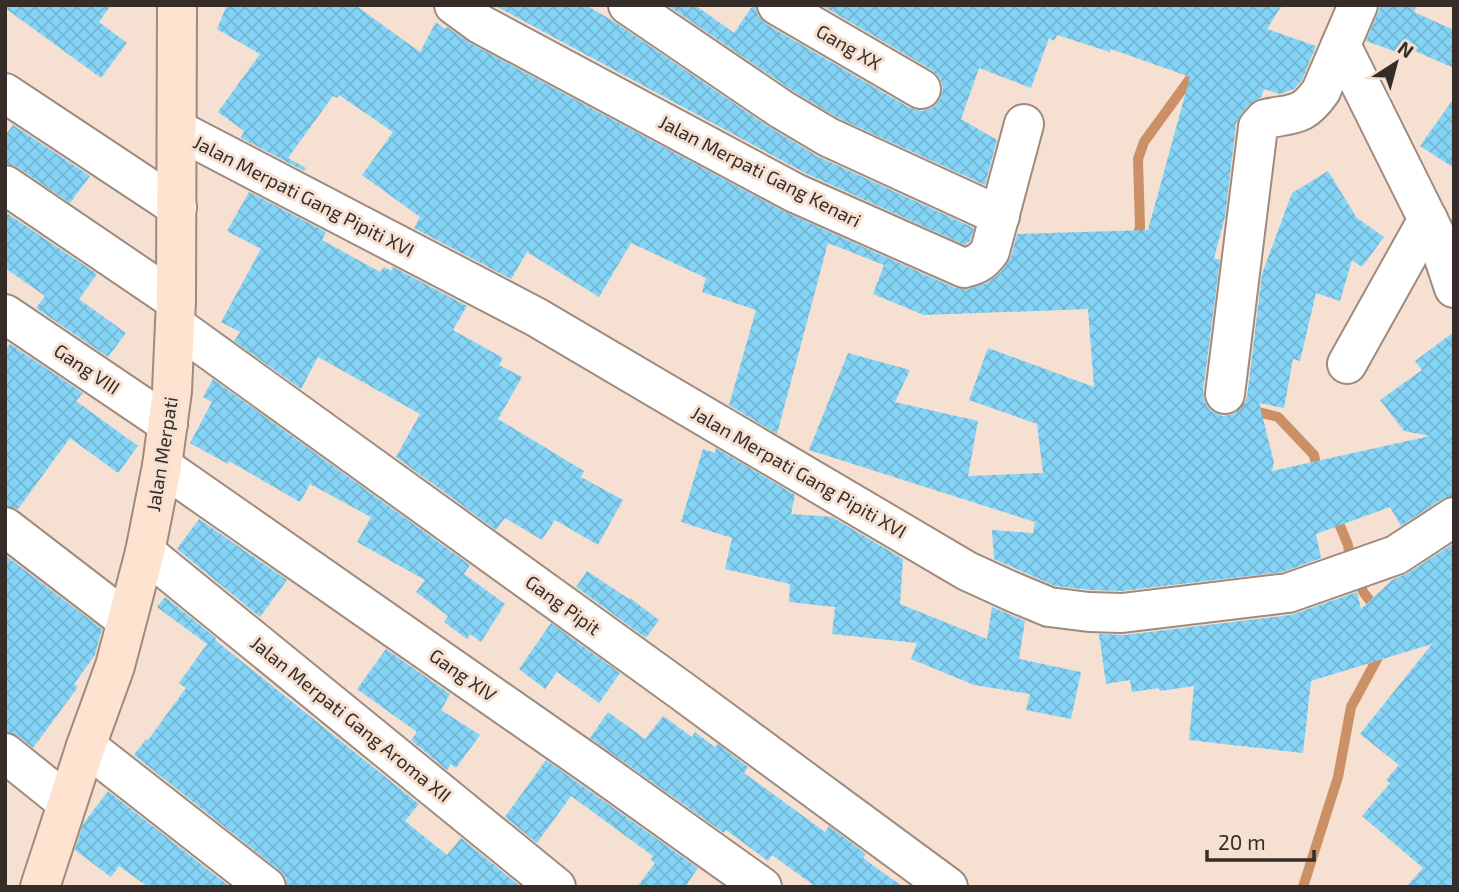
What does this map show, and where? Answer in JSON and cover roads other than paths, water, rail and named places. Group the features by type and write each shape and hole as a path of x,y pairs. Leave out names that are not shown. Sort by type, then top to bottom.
{"street":[{"name":"Jalan Merpati","path":"40,887 66,803 115,666 145,552 169,424 176,313 177,5"},
{"name":"Jalan Merpati Gang Kenari","path":"454,5 480,24 795,193 964,268 975,266 990,251 1024,124"},
{"path":"628,5 781,109 828,137 1000,215"},
{"name":"Gang XX","path":"777,5 921,89"},
{"path":"1225,394 1258,127 1265,119 1301,112 1312,103 1321,91 1358,5"},
{"path":"1340,45 1440,225 1454,288"},
{"path":"5,93 177,207"},
{"name":"Jalan Merpati Gang Pipiti XVI","path":"178,130 536,317 967,571 1049,607 1122,613 1288,593 1396,555 1454,517"},
{"name":"Gang Pipit","path":"5,185 948,887"},
{"path":"1347,364 1440,225"},
{"name":"Gang VIII","path":"5,314 169,424"},
{"name":"Gang XIV","path":"162,466 762,887"},
{"path":"5,527 126,620"},
{"name":"Jalan Merpati Gang Aroma XII","path":"145,552 556,887"},
{"path":"86,746 266,887"},
{"path":"5,753 66,803"}],"waterway":[{"path":"1135,244 1140,227 1138,159 1144,142 1197,69"},
{"path":"1227,404 1278,417 1314,455 1318,474"},
{"path":"1335,514 1348,545 1352,570 1377,610"},
{"path":"1303,887 1338,777 1351,707 1383,648"}]}
